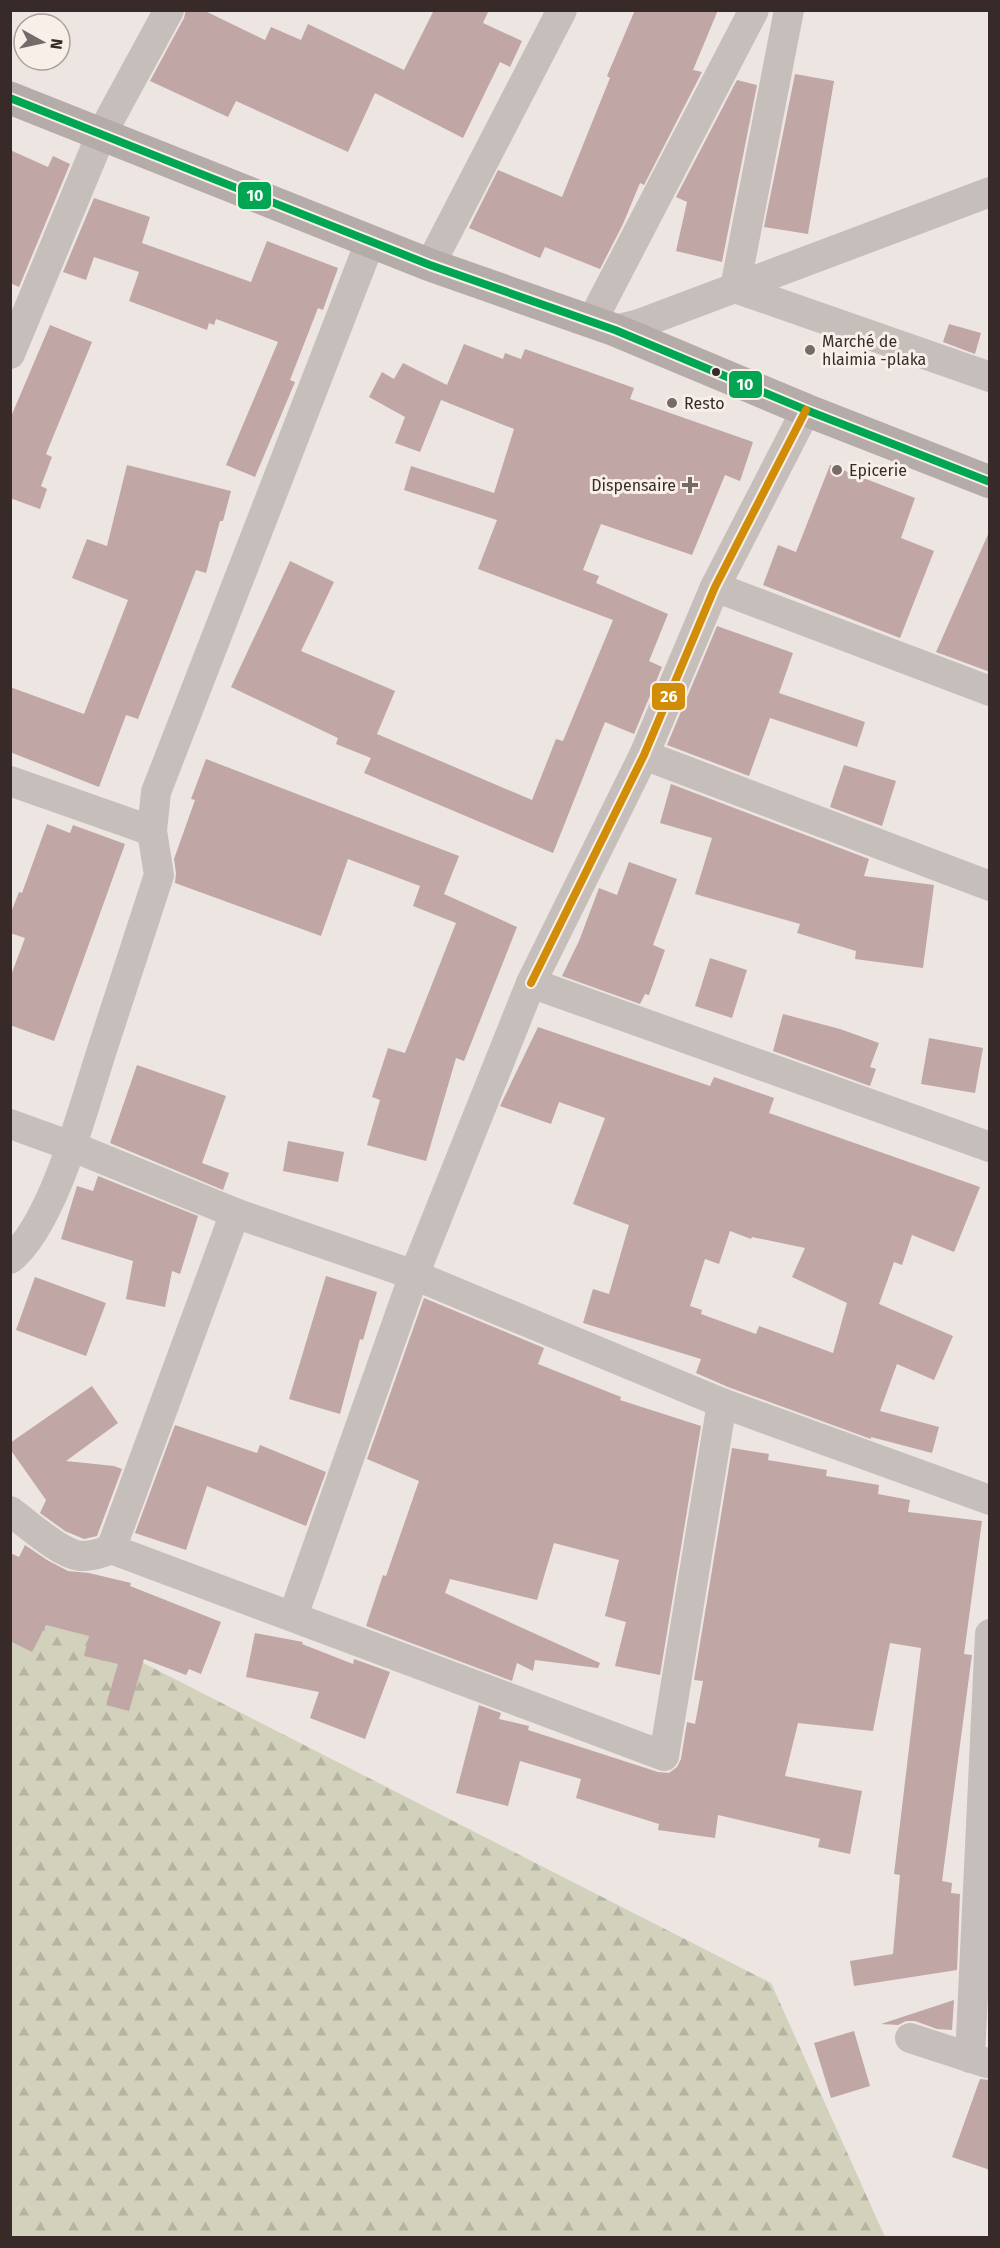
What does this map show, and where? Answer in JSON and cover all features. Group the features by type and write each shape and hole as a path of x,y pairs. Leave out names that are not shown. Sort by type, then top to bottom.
{"main road":[{"path":"10,98 430,265 604,325 806,411 990,482"}],"street":[{"path":"10,354 101,135 169,10"},
{"path":"430,265 562,10"},
{"path":"754,10 604,325 639,324 986,198"},
{"path":"735,288 789,10"},
{"path":"10,1259 18,1253 42,1219 71,1146 159,875 152,831 156,792 370,242"},
{"path":"735,288 990,377"},
{"path":"293,1616 414,1275 531,983 644,755 715,587 806,411"},
{"path":"715,587 990,691"},
{"path":"644,755 990,886"},
{"path":"10,781 152,831"},
{"path":"531,983 990,1147"},
{"path":"10,1124 235,1212 414,1275 722,1403 990,1500"},
{"path":"111,1549 235,1212"},
{"path":"10,1511 66,1551 81,1556 97,1555 111,1549 664,1756 722,1403"},
{"path":"910,2038 980,2061 990,1634"}],"green space":[{"path":"10,1595 771,1983 885,2237 11,2237"}],"building":[{"path":"186,10 203,10 265,40 271,27 301,40 308,24 404,70 434,10 489,10 483,23 522,41 510,67 500,62 463,138 375,93 348,152 236,101 228,117 150,81 184,18"},
{"path":"635,10 718,10 693,70 702,72 644,185 640,183 623,224 600,269 545,247 540,258 469,228 498,170 562,197 610,78 607,76"},
{"path":"795,74 834,81 808,234 764,227"},
{"path":"737,80 757,85 722,262 676,251 687,202 676,197"},
{"path":"10,150 48,167 53,156 70,164 19,287 10,283"},
{"path":"94,198 150,217 142,243 251,282 267,241 338,268 323,310 318,308 290,380 295,382 255,477 226,465 278,342 216,319 214,325 209,323 207,330 129,301 139,272 94,257 86,280 63,272"},
{"path":"949,324 981,333 975,354 943,342"},
{"path":"50,325 92,342 46,454 52,457 41,486 47,489 40,509 10,498 10,419"},
{"path":"464,344 503,359 505,353 521,359 525,349 634,388 630,399 753,442 740,481 725,475 692,555 601,524 583,570 599,576 596,583 668,614 649,661 662,667 634,734 605,722 553,853 364,773 371,758 336,744 338,738 231,687 290,561 334,582 301,651 395,691 377,734 532,800 556,739 563,741 613,620 478,569 497,520 404,490 411,466 494,493 514,429 441,400 420,452 395,443 405,417 369,397 382,372 394,379 403,363 447,385"},
{"path":"127,465 231,491 206,573 196,570 138,719 126,715 99,787 10,752 10,687 84,714 128,600 72,578 87,539 107,546"},
{"path":"830,465 915,498 901,538 934,551 900,638 763,585 778,545 796,552"},
{"path":"990,530 990,672 936,652"},
{"path":"717,626 793,653 779,693 865,722 857,747 770,718 749,776 667,745"},
{"path":"206,759 459,856 444,894 517,927 464,1061 456,1058 426,1161 367,1145 380,1100 372,1097 388,1048 405,1053 456,923 413,906 420,886 348,859 321,936 175,883 174,859 195,800 191,799"},
{"path":"844,765 896,781 882,826 830,807"},
{"path":"671,784 869,859 864,876 934,885 923,968 855,959 856,951 797,933 800,924 695,894 712,838 660,823"},
{"path":"47,824 70,833 73,825 125,844 54,1041 10,1025 10,978 25,938 10,933 10,915 19,892 22,893"},
{"path":"629,862 677,879 653,945 665,950 649,995 645,994 640,1004 562,976 579,941 599,888 617,895"},
{"path":"710,958 747,970 732,1018 695,1006"},
{"path":"783,1014 840,1029 879,1043 870,1067 876,1069 870,1086 773,1051"},
{"path":"538,1027 710,1086 714,1077 774,1098 769,1113 980,1187 954,1252 912,1235 902,1265 894,1262 879,1304 953,1336 934,1380 897,1364 880,1411 939,1427 932,1453 871,1437 871,1439 728,1387 696,1373 701,1359 583,1323 593,1289 609,1294 629,1225 573,1204 605,1118 559,1102 551,1124 500,1106","holes":["730,1231 751,1239 752,1237 805,1248 792,1277 847,1303 833,1353 759,1326 756,1334 701,1314 702,1310 690,1306 705,1259 719,1264"]},
{"path":"929,1038 983,1048 975,1093 921,1084"},
{"path":"137,1065 226,1096 202,1163 229,1173 223,1190 110,1143"},
{"path":"288,1141 344,1152 338,1182 283,1171"},
{"path":"98,1176 198,1216 180,1274 172,1271 165,1307 126,1299 133,1261 61,1239 77,1186 93,1191"},
{"path":"326,1276 377,1292 363,1340 360,1339 340,1414 289,1399"},
{"path":"35,1277 106,1303 86,1356 16,1330"},
{"path":"424,1298 544,1348 538,1364 621,1397 620,1400 701,1426 660,1675 615,1666 626,1622 605,1616 619,1560 554,1543 537,1600 450,1579 445,1593 600,1663 598,1668 535,1660 533,1671 517,1663 512,1681 366,1626 419,1481 367,1459"},
{"path":"92,1386 118,1423 66,1461 114,1466 122,1469 97,1536 84,1539 65,1531 40,1513 46,1500 10,1449 10,1443"},
{"path":"175,1425 257,1453 260,1445 326,1472 306,1526 207,1486 186,1550 135,1533"},
{"path":"732,1448 769,1454 768,1460 827,1470 826,1476 879,1485 878,1494 910,1500 908,1512 982,1521 964,1654 972,1655 942,1881 952,1883 951,1893 960,1894 957,1970 854,1986 850,1961 893,1954 900,1875 894,1874 921,1648 890,1643 873,1731 798,1723 785,1776 862,1791 850,1854 818,1847 820,1839 718,1815 715,1838 658,1830 659,1824 576,1798 581,1779 520,1761 508,1806 456,1793 479,1705 501,1713 499,1719 529,1726 528,1730 658,1772 669,1773 677,1767 681,1759 687,1722 695,1724 703,1681 694,1680"},
{"path":"25,1545 68,1571 89,1573 131,1583 130,1586 221,1622 201,1674 189,1669 186,1675 144,1659 129,1711 106,1705 118,1664 84,1656 89,1636 46,1625 32,1652 10,1641 10,1553 19,1557"},
{"path":"255,1633 303,1642 302,1644 353,1664 354,1659 390,1672 365,1739 310,1718 319,1692 246,1677"},
{"path":"954,2000 952,2030 937,2029 915,2021 906,2021 898,2025 881,2024"},
{"path":"854,2031 870,2086 831,2098 814,2043"},
{"path":"980,2079 990,2080 990,2170 952,2157"}],"transit line":[{"name":"10","path":"10,98 430,265 615,330 806,410 990,482"},
{"name":"26","path":"531,983 644,755 715,587 806,410"}],"place":[{"name":"Marché de hlaimia -plaka","path":"810,350"},
{"name":"Resto","path":"672,403"},
{"name":"Epicerie","path":"837,470"},
{"name":"Dispensaire","path":"690,485"}]}
